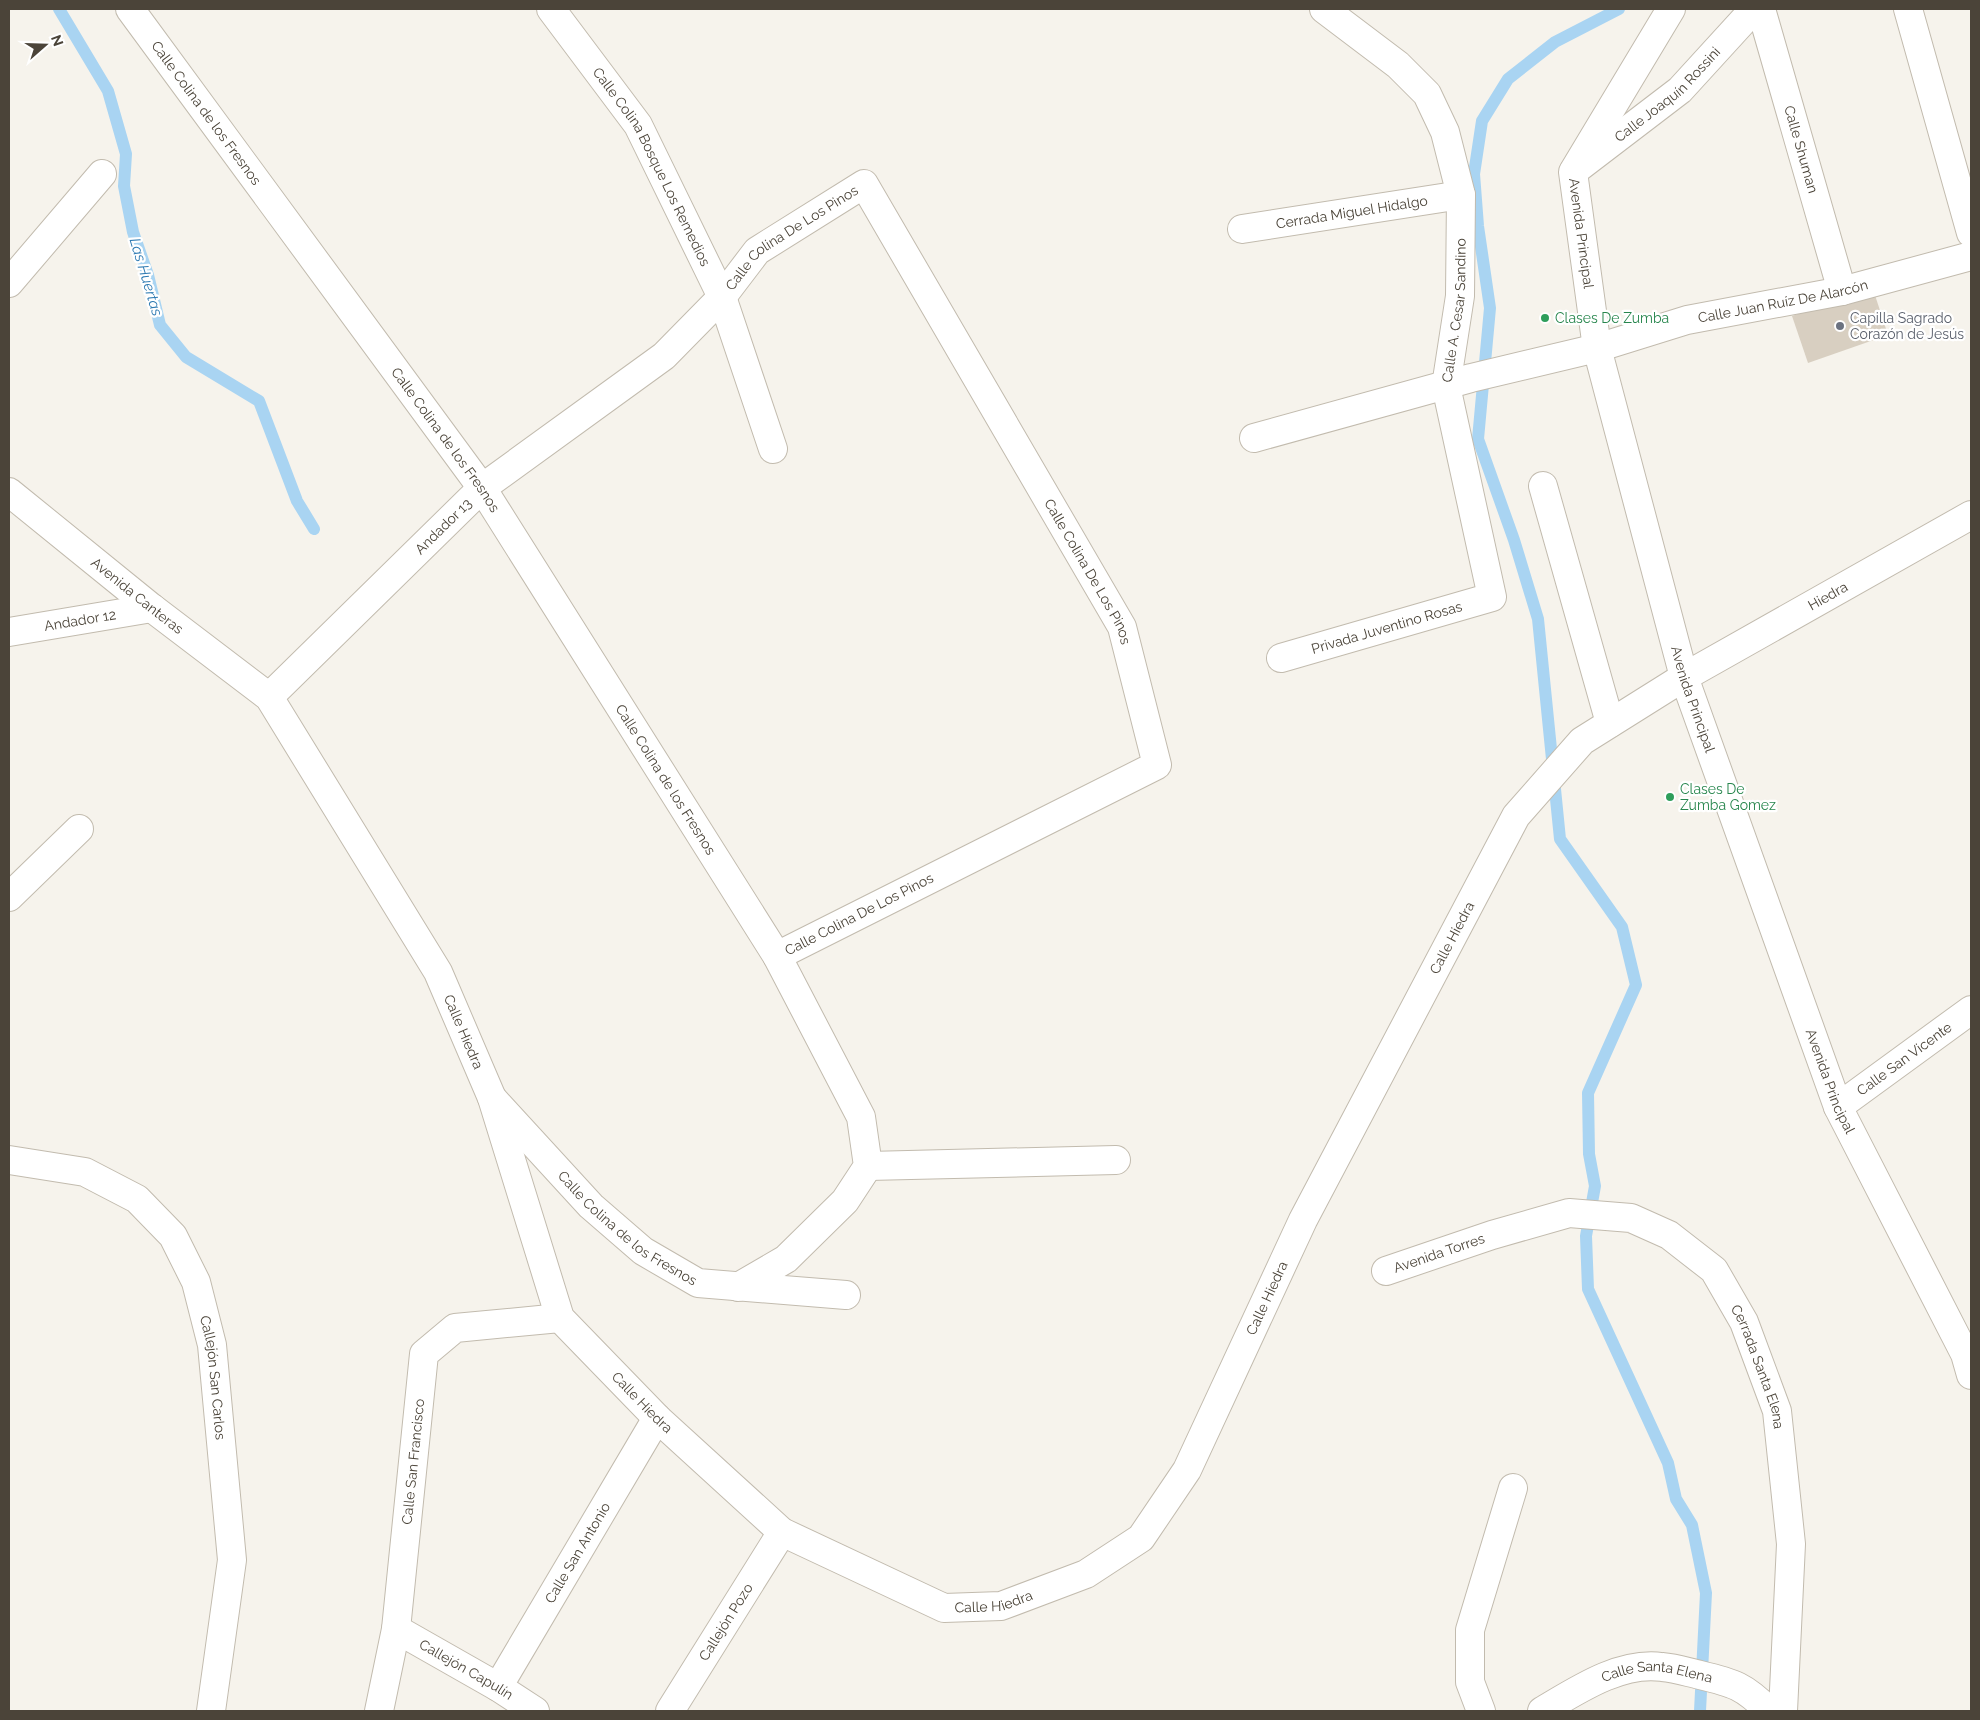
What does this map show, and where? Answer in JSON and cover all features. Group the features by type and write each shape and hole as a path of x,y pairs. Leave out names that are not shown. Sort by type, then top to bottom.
{"street":[{"name":"Calle Colina de los Fresnos","path":"130,9 482,488 777,956 860,1117 868,1166"},
{"name":"Calle Colina Bosque Los Remedios","path":"550,9 638,124 722,297 773,449"},
{"name":"Calle A. Cesar Sandino","path":"1324,9 1398,65 1427,94 1445,132 1460,195 1459,382 1492,597"},
{"name":"Avenida Principal","path":"1671,9 1573,172 1597,348 1684,677 1838,1107 1970,1361"},
{"name":"Calle Joaquín Rossini","path":"1573,172 1680,90 1754,9"},
{"name":"Calle Shuman","path":"1762,9 1842,291"},
{"path":"1908,9 1971,233"},
{"path":"9,283 102,174"},
{"name":"Calle Colina De Los Pinos","path":"722,297 757,251 864,184 1122,628 1158,764 777,956"},
{"name":"Cerrada Miguel Hidalgo","path":"1242,229 1460,195"},
{"name":"Calle Juan Ruíz De Alarcón","path":"1254,438 1459,382 1597,348 1687,320 1842,291 1971,256"},
{"name":"Andador 13","path":"269,696 482,488 664,356 722,297"},
{"path":"1543,486 1610,723"},
{"name":"Avenida Canteras","path":"9,492 152,608 269,696"},
{"name":"Hiedra","path":"1684,677 1971,515"},
{"name":"Privada Juventino Rosas","path":"1281,658 1492,597"},
{"name":"Andador 12","path":"9,632 152,608"},
{"name":"Calle Hiedra","path":"269,696 438,972 492,1098 560,1318 657,1418 782,1532 944,1608 1001,1606 1086,1574 1141,1538 1187,1470 1303,1220 1516,816 1582,741 1684,677"},
{"path":"9,897 79,829"},
{"name":"Calle San Vicente","path":"1838,1107 1971,1010"},
{"name":"Calle Colina de los Fresnos","path":"492,1098 591,1206 643,1251 698,1283 846,1295"},
{"name":"Callejón San Carlos","path":"9,1160 85,1172 137,1199 173,1236 196,1282 212,1346 232,1560 211,1711"},
{"path":"738,1287 786,1259 846,1202 868,1166 1116,1160"},
{"name":"Cerrada Santa Elena","path":"1492,1235 1569,1213 1631,1218 1669,1235 1714,1270 1744,1322 1777,1410 1791,1544 1783,1711"},
{"name":"Avenida Torres","path":"1386,1271 1492,1235"},
{"name":"Calle San Francisco","path":"378,1711 396,1629 424,1354 455,1328 560,1318"},
{"name":"Calle San Antonio","path":"498,1687 657,1418"},
{"path":"1481,1711 1470,1682 1470,1630 1513,1488"},
{"name":"Callejón Pozo","path":"670,1711 782,1532"},
{"name":"Callejón Capulín","path":"396,1629 498,1687 535,1711"},
{"name":"Calle Santa Elena","path":"1542,1711 1597,1679 1636,1668 1661,1666 1732,1682 1754,1695 1769,1711"}],"building":[{"name":"Capilla Sagrado Corazón de Jesús","path":"1873,289 1888,335 1808,363 1792,316"}],"waterway":[{"name":"Las Huertas","path":"59,9 108,91 126,154 124,186 133,232 148,275 160,325 186,357 259,401 297,501 314,529"},
{"path":"1619,9 1555,42 1508,79 1482,121 1474,174 1478,226 1490,308 1478,439 1514,540 1538,619 1560,839 1622,927 1636,985 1588,1093 1589,1154 1595,1186 1586,1236 1588,1289 1668,1463 1676,1499 1692,1525 1706,1593 1700,1711"}],"place":[{"name":"Clases De Zumba","path":"1545,318"},
{"name":"Capilla Sagrado Corazón de Jesús","path":"1840,326"},
{"name":"Clases De Zumba Gomez","path":"1670,797"}]}
